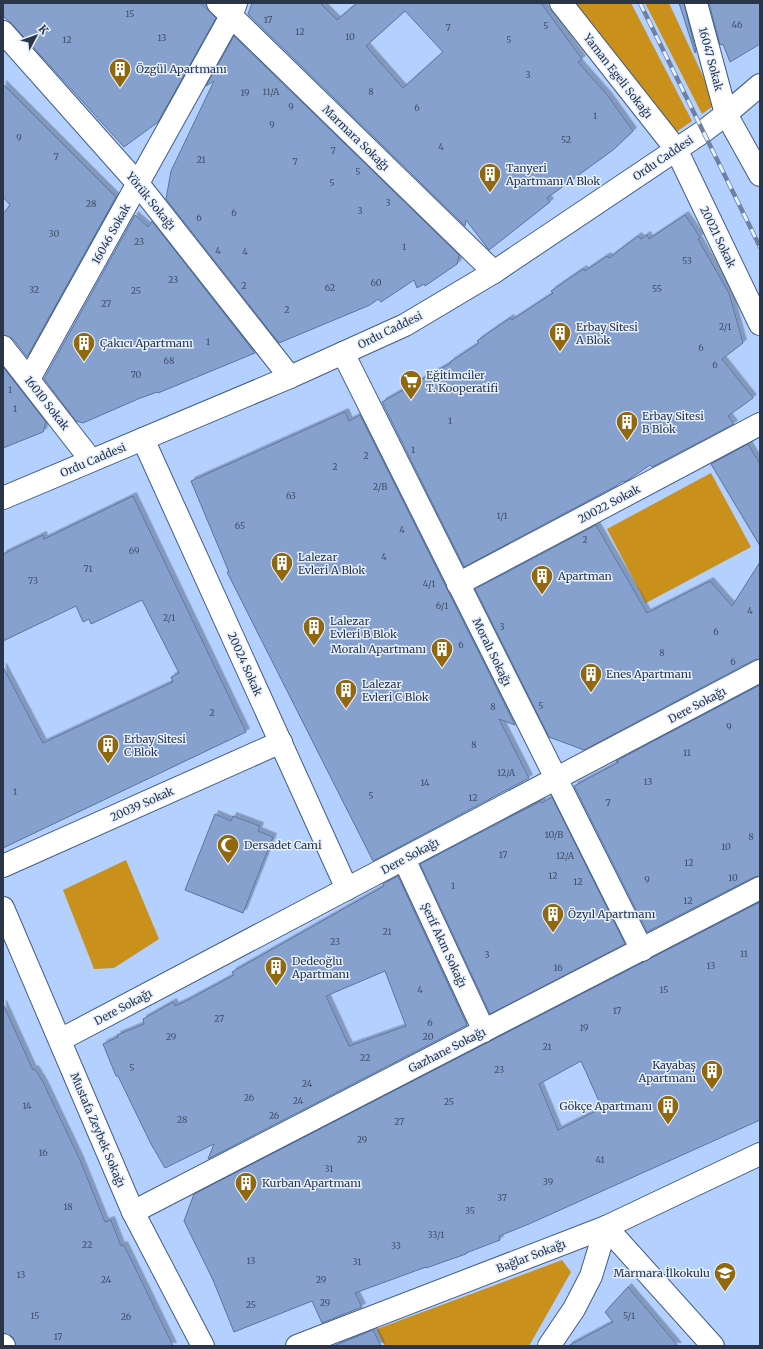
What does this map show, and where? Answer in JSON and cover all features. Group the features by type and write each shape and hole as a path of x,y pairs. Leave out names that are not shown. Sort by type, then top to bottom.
{"street":[{"name":"Yaman Egeli Sokağı","path":"561,3 676,149"},
{"name":"16047 Sokak","path":"696,3 726,114 760,175"},
{"name":"16046 Sokak","path":"29,379 139,185 228,7"},
{"name":"Marmara Sokağı","path":"228,7 494,272"},
{"name":"Yörük Sokağı","path":"3,32 139,185 290,377"},
{"name":"Ordu Caddesi","path":"3,498 290,377 405,325 494,272 676,149 726,114 760,85"},
{"name":"20021 Sokak","path":"676,149 760,324"},
{"name":"16010 Sokak","path":"3,347 91,460"},
{"name":"Moralı Sokağı","path":"343,353 555,779 642,950"},
{"name":"20022 Sokak","path":"458,584 760,424"},
{"name":"20024 Sokak","path":"144,439 347,889"},
{"name":"Dere Sokağı","path":"60,1040 760,671"},
{"name":"20039 Sokak","path":"3,866 280,742"},
{"name":"Şerif Akın Sokağı","path":"404,859 484,1031"},
{"name":"Gazhane Sokağı","path":"133,1212 760,888"},
{"name":"Mustafa Zeybek Sokağı","path":"3,908 133,1212 203,1346"},
{"name":"Bağlar Sokağı","path":"297,1346 606,1228 760,1154"},
{"path":"549,1346 574,1309 591,1276 606,1228"},
{"path":"606,1228 713,1346"}],"shaded area":[{"path":"571,3 631,3 692,121 675,133"},
{"path":"645,3 669,3 716,104 702,114"},
{"path":"711,473 751,547 646,603 607,529"},
{"path":"126,860 159,939 114,968 94,969 63,890"},
{"path":"562,1260 571,1272 529,1346 385,1346 377,1329"}],"building":[{"path":"3,3 200,3 216,18 158,122 124,147 3,16"},
{"path":"252,3 320,3 337,20 357,3 541,3 582,59 578,62 608,96 633,131 613,150 547,198 550,202 489,250 466,220 465,226 248,14","holes":["405,11 443,52 403,88 366,46"]},
{"path":"679,3 684,3 695,53"},
{"path":"709,3 760,3 760,44 730,62 723,44 720,45"},
{"path":"234,36 459,255 457,264 425,286 424,284 417,288 414,280 381,302 378,299 370,305 279,343 166,199 171,171 214,81 206,86"},
{"path":"3,84 116,197 27,357 13,339 3,335 3,214 10,205 3,197"},
{"path":"135,215 148,227 152,221 255,353 158,393 157,392 138,399 83,423 76,421 44,379"},
{"path":"685,215 700,237 698,239 729,293 743,343 722,359 753,398 728,416 734,424 652,467 650,465 628,480 623,481 464,567 382,402 451,363 450,362 479,343 477,341 510,318 512,320 553,293 551,291 583,269 585,271 607,256 609,258 638,236 641,239 647,235 649,239"},
{"path":"3,367 46,422 43,432 3,448"},
{"path":"345,412 349,421 360,415 515,725 499,719 529,778 373,861 227,572 229,572 191,481"},
{"path":"748,444 760,464 760,546 711,464"},
{"path":"133,496 246,732 3,848 3,667 43,743 173,682 171,677 179,673 142,600 91,624 89,619 83,622 76,606 3,641 3,554 43,535 44,539"},
{"path":"596,525 647,613 710,581 732,606 760,562 760,659 754,660 584,750 549,737 475,589"},
{"path":"760,685 760,876 754,877 647,932 574,786 619,762 616,761"},
{"path":"552,797 625,944 490,1014 420,864 541,801 542,803"},
{"name":"Dersadet Cami","path":"215,814 231,821 233,816 260,826 258,831 273,837 243,913 185,890"},
{"path":"398,876 467,1025 208,1159 214,1144 165,1168 151,1144 118,1076 116,1076 103,1044 118,1037 117,1035 144,1024 143,1019 173,1002 175,1006 234,975 232,972 384,886 383,884","holes":["385,971 406,1026 349,1046 326,996"]},
{"path":"760,902 760,1120 529,1224 499,1236 500,1240 466,1254 355,1293 362,1307 322,1323 312,1301 234,1332 213,1280 184,1221 194,1194","holes":["581,1061 602,1108 558,1130 539,1084"]},
{"path":"3,1004 33,1070 35,1069 43,1082 80,1160 105,1222 111,1220 121,1246 124,1245 173,1346 16,1346 13,1337 3,1333"},
{"path":"628,1287 678,1346 568,1346 613,1322 605,1312"},
{"path":"373,1330 381,1346 333,1346"}],"railway":[{"path":"640,3 760,247"}],"place":[{"name":"Özgül Apartmanı","path":"120,88"},
{"name":"Tanyeri Apartmanı A Blok","path":"490,194"},
{"name":"Erbay Sitesi A Blok","path":"560,352"},
{"name":"Çakıcı Apartmanı","path":"84,362"},
{"name":"Eğitimciler T. Kooperatifi","path":"411,400"},
{"name":"Erbay Sitesi B Blok","path":"627,442"},
{"name":"Lalezar Evleri A Blok","path":"282,582"},
{"name":"Apartman","path":"542,596"},
{"name":"Lalezar Evleri B Blok","path":"314,646"},
{"name":"Moralı Apartmanı","path":"442,668"},
{"name":"Enes Apartmanı","path":"591,694"},
{"name":"Lalezar Evleri C Blok","path":"346,710"},
{"name":"Erbay Sitesi C Blok","path":"108,764"},
{"name":"Dersadet Cami","path":"228,864"},
{"name":"Özyıl Apartmanı","path":"553,934"},
{"name":"Dedeoğlu Apartmanı","path":"276,986"},
{"name":"Kayabaş Apartmanı","path":"712,1090"},
{"name":"Gökçe Apartmanı","path":"668,1126"},
{"name":"Kurban Apartmanı","path":"246,1202"},
{"name":"Marmara İlkokulu","path":"725,1292"}]}
